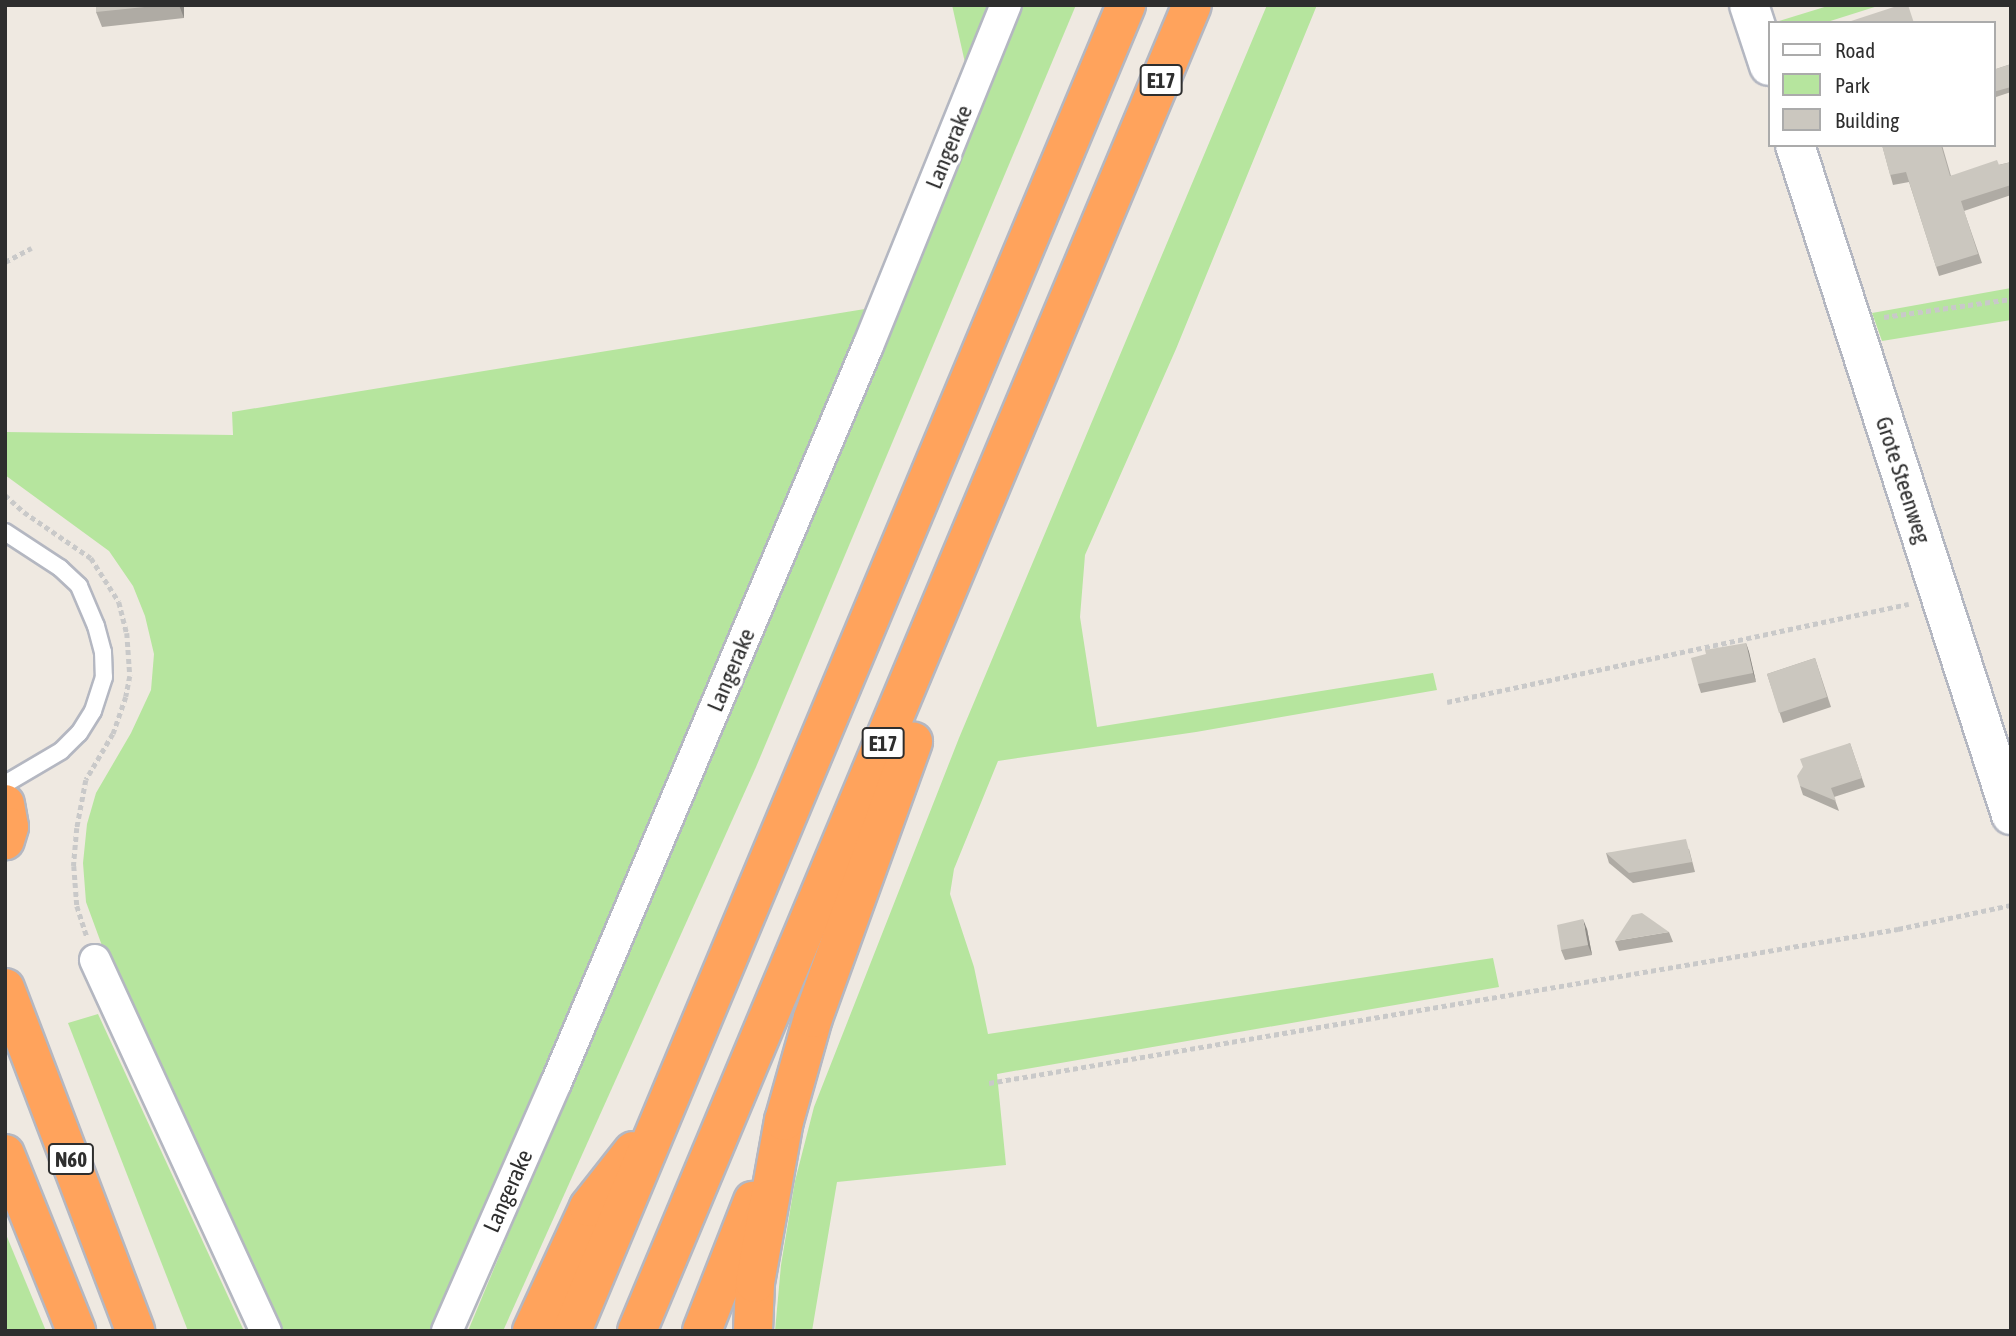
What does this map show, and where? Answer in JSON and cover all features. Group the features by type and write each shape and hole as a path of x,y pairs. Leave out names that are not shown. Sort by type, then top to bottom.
{"highway":[{"name":"E17","path":"572,1331 1126,5"},
{"name":"E17","path":"637,1331 1192,5"},
{"path":"753,1331 755,1283 785,1121 813,1018 885,813 970,600 1130,155"},
{"path":"5,804 9,827 5,840"},
{"name":"N60","path":"5,988 135,1331"},
{"path":"532,1331 589,1207 664,1111"},
{"path":"702,1331 785,1121"},
{"name":"N60","path":"5,1154 76,1331"}],"street":[{"name":"Langerake","path":"447,1331 556,1083 858,372 1006,5"},
{"path":"1749,5 1768,63"},
{"name":"Grote Steenweg","path":"1796,147 2011,815"},
{"path":"95,960 266,1331"}],"lane":[{"path":"5,532 60,568 79,586 96,626 103,652 104,677 93,711 79,733 61,751 5,784"}],"path":[{"path":"5,262 31,248"},
{"path":"1852,322 2011,299"},
{"path":"1447,702 1940,597"},
{"path":"989,1083 1884,932 2011,905"}],"green space":[{"path":"952,5 996,5 968,76"},
{"path":"1020,5 1076,5 756,767 503,1331 468,1331"},
{"path":"1267,5 1317,5 1176,349 1085,555 1080,617 1097,727 1433,673 1437,690 1196,732 998,761 954,869 950,894 974,967 988,1034 1493,958 1499,987 997,1074 1006,1165 837,1182 812,1331 775,1331 781,1265 795,1181 814,1107 959,738"},
{"path":"1831,5 1881,5 1830,21 1779,21"},
{"path":"2011,288 2011,320 1882,341 1872,313"},
{"path":"871,308 437,1331 280,1331 119,992 86,902 83,863 87,824 96,793 131,733 151,690 154,654 145,616 133,586 109,551 5,475 5,432 233,435 232,412"},
{"path":"98,1014 244,1331 188,1331 68,1023"},
{"path":"5,1232 46,1331 5,1331"}],"building":[{"path":"96,5 164,5 96,12"},
{"path":"1900,5 1908,5 1913,21 1851,21"},
{"path":"2011,64 2011,87 1995,91 1995,69"},
{"path":"1883,147 1942,147 1950,176 1997,160 1999,165 2011,162 2011,185 1961,201 1978,254 1936,267 1906,172 1890,175"},
{"path":"1746,643 1753,673 1698,684 1691,658 1706,654 1705,650"},
{"path":"1815,658 1827,697 1779,713 1767,674"},
{"path":"1850,743 1862,778 1831,788 1836,801 1800,786 1797,776 1803,767 1800,759"},
{"path":"1686,839 1692,862 1629,873 1606,853"},
{"path":"1642,913 1669,932 1615,941 1632,915"},
{"path":"1583,919 1588,945 1561,950 1557,925"}]}
